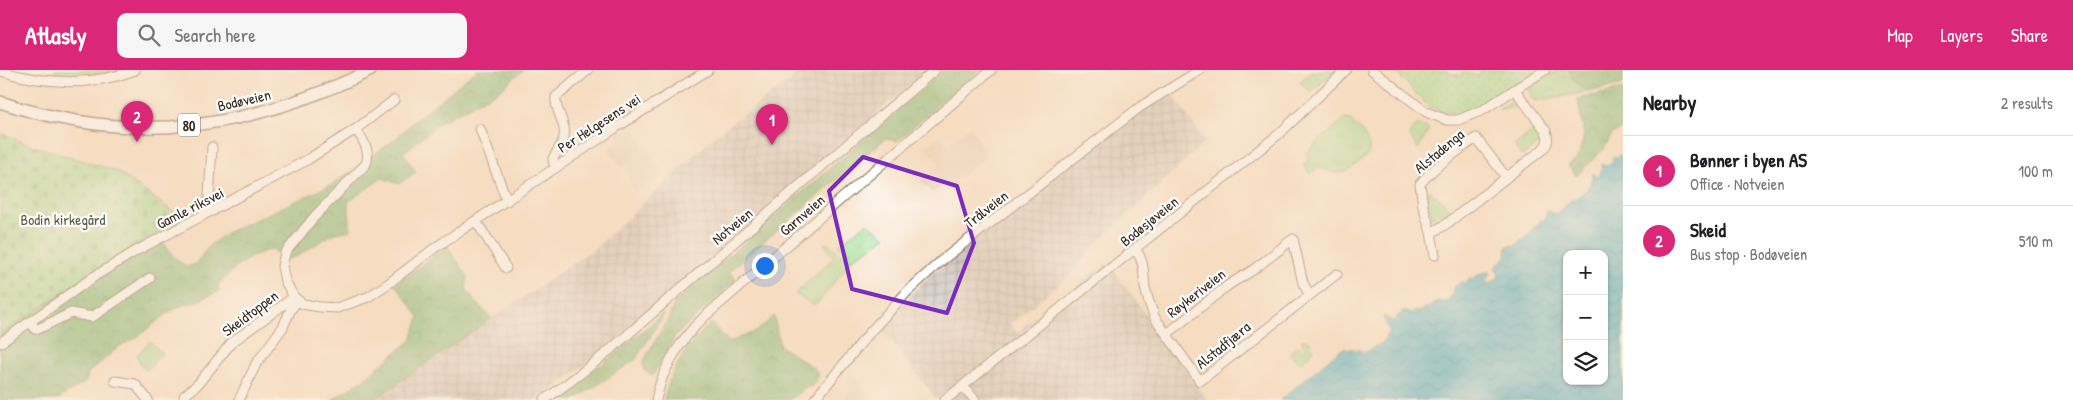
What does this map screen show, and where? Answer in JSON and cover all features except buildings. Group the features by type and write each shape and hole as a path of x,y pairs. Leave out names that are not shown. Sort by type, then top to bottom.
{"main road":[{"name":"Bodøveien","path":"0,102 38,114 100,125 139,128 179,126 217,122 289,105 338,86 371,70"}],"street":[{"path":"0,71 34,80 68,83 112,77 135,70"},
{"path":"556,168 553,159 562,144 565,134 556,106 556,97 588,70"},
{"name":"Per Helgesens vei","path":"296,298 311,306 330,308 359,301 389,283 436,246 686,82 708,70"},
{"name":"Notveien","path":"544,400 598,360 935,70"},
{"name":"Garnveien","path":"656,400 661,380 673,354 703,318 991,70"},
{"name":"Trålveien","path":"814,400 832,381 870,331 907,292 941,261 1136,110 1200,70"},
{"name":"Bodøsjøveien","path":"945,400 1279,134 1346,70"},
{"path":"1372,70 1384,73 1426,112 1447,120 1458,120 1470,116 1545,70"},
{"path":"1431,233 1445,225 1542,150 1548,139 1546,131 1515,90"},
{"name":"Gamle riksvei","path":"0,343 95,276 136,251 307,160 356,129 394,100"},
{"path":"239,400 256,364 283,327 296,298 285,281 282,259 288,248 315,216 366,164 368,150 356,129"},
{"path":"480,129 507,201"},
{"name":"Alstadenga","path":"1435,255 1423,206 1420,184 1425,178 1476,138 1506,177"},
{"path":"212,147 209,198 213,211"},
{"path":"476,221 506,268"},
{"name":"Røykeriveien","path":"1135,249 1141,256 1150,307 1167,334 1227,286 1253,270 1293,239 1303,283 1309,294"},
{"name":"Alstadfjæra","path":"1167,334 1200,381 1337,274"},
{"path":"30,322 35,329 38,329 71,313 92,317 150,278"},
{"name":"Skeidtoppen","path":"183,399 232,342 296,298"},
{"path":"115,381 135,384 148,400"},
{"path":"963,386 975,400"}],"highlighted area":[{"path":"863,157 957,186 974,243 947,313 852,289 829,191"}],"shaded area":[{"path":"799,70 928,70 851,134 597,356 537,400 373,400 597,247 719,132 787,83"},
{"path":"1173,94 1205,142 1091,249 1070,275 1010,324 1016,332 1108,262 1207,400 937,400 883,331 887,319 944,261 1149,105"},
{"path":"970,126 984,151 983,159 961,177 947,182 932,193 920,181 940,164 925,147 940,135 948,145"},
{"path":"623,130 627,135 635,130 663,174 635,194 628,176 630,172 626,166 624,168 621,166 608,149 620,140 616,134"},
{"path":"852,374 875,400 842,400 850,390 847,378"}],"green space":[{"path":"55,70 123,70 66,79 55,77"},
{"path":"477,70 523,70 500,90 442,121 403,153 416,172 399,184 382,178 348,202 351,230 332,234 296,257 286,259 272,249 249,258 236,267 218,285 220,291 195,302 180,306 165,315 136,338 120,346 88,373 86,382 56,400 0,400 0,334 138,244 163,242 175,258 187,267 195,264 210,245 226,233 333,184 394,140"},
{"path":"944,70 980,70 940,102 900,139 895,141 886,138 729,271 736,280 675,336 653,375 647,372 644,369 643,362 670,315 675,302"},
{"path":"1312,70 1323,72 1335,70 1311,93 1300,82"},
{"path":"1395,70 1448,70 1448,73 1461,76 1462,72 1479,76 1480,70 1535,70 1484,104 1455,113 1441,111 1428,105 1401,78 1402,76 1394,73"},
{"path":"1558,70 1569,70 1588,92 1534,101 1529,92 1530,89"},
{"path":"1569,70 1623,70 1623,84 1588,92 1574,81"},
{"path":"1623,89 1623,128 1612,134 1604,149 1576,176 1568,165 1578,158 1584,135 1578,99"},
{"path":"1513,99 1522,105 1498,110"},
{"path":"1344,119 1351,120 1365,136 1369,145 1368,155 1346,172 1337,173 1318,168 1310,174 1303,164 1309,159 1306,153"},
{"path":"1417,124 1429,129 1418,149 1409,135"},
{"path":"1536,128 1542,136 1541,141 1522,156 1514,146"},
{"name":"Bodin kirkegård","path":"0,133 30,145 117,171 176,214 179,220 176,224 138,244 0,334"},
{"path":"1429,190 1441,199 1452,212 1444,218 1441,216 1436,220 1432,216 1426,196"},
{"path":"867,223 886,237 852,259 838,245"},
{"path":"827,243 851,261 817,304 813,305 795,294 834,257 824,244"},
{"path":"447,246 468,277 466,288 473,299 492,318 373,400 332,400 364,379 411,340 419,317 395,284"},
{"path":"663,313 662,318 635,360 574,400 552,400 613,356"},
{"path":"774,316 780,346 814,368 819,376 812,386 804,388 790,400 664,400 671,378 681,358 711,323 729,342 757,331"},
{"path":"1304,339 1310,341 1314,350 1300,363 1289,353 1298,345 1304,351 1307,350 1301,341"},
{"path":"150,341 162,353 147,370 142,367 137,355"}],"water":[{"path":"1623,156 1623,400 1280,400 1340,350 1351,348 1360,349 1360,352 1366,352 1383,342 1389,331 1383,316 1393,321 1402,314 1402,311 1410,313 1419,311 1419,313 1425,307 1426,309 1437,301 1446,302 1453,294 1452,290 1455,286 1463,281 1467,282 1470,277 1472,279 1481,273 1491,271 1486,281 1487,284 1496,280 1499,275 1495,267 1506,256 1507,246 1517,245 1540,220 1545,220 1547,210 1556,214 1581,194 1590,184 1593,173 1598,177 1602,164 1606,166 1613,161 1612,157"}],"place":[{"name":"Skeid","path":"137,142"},
{"name":"Bønner i byen AS","path":"772,145"}]}
